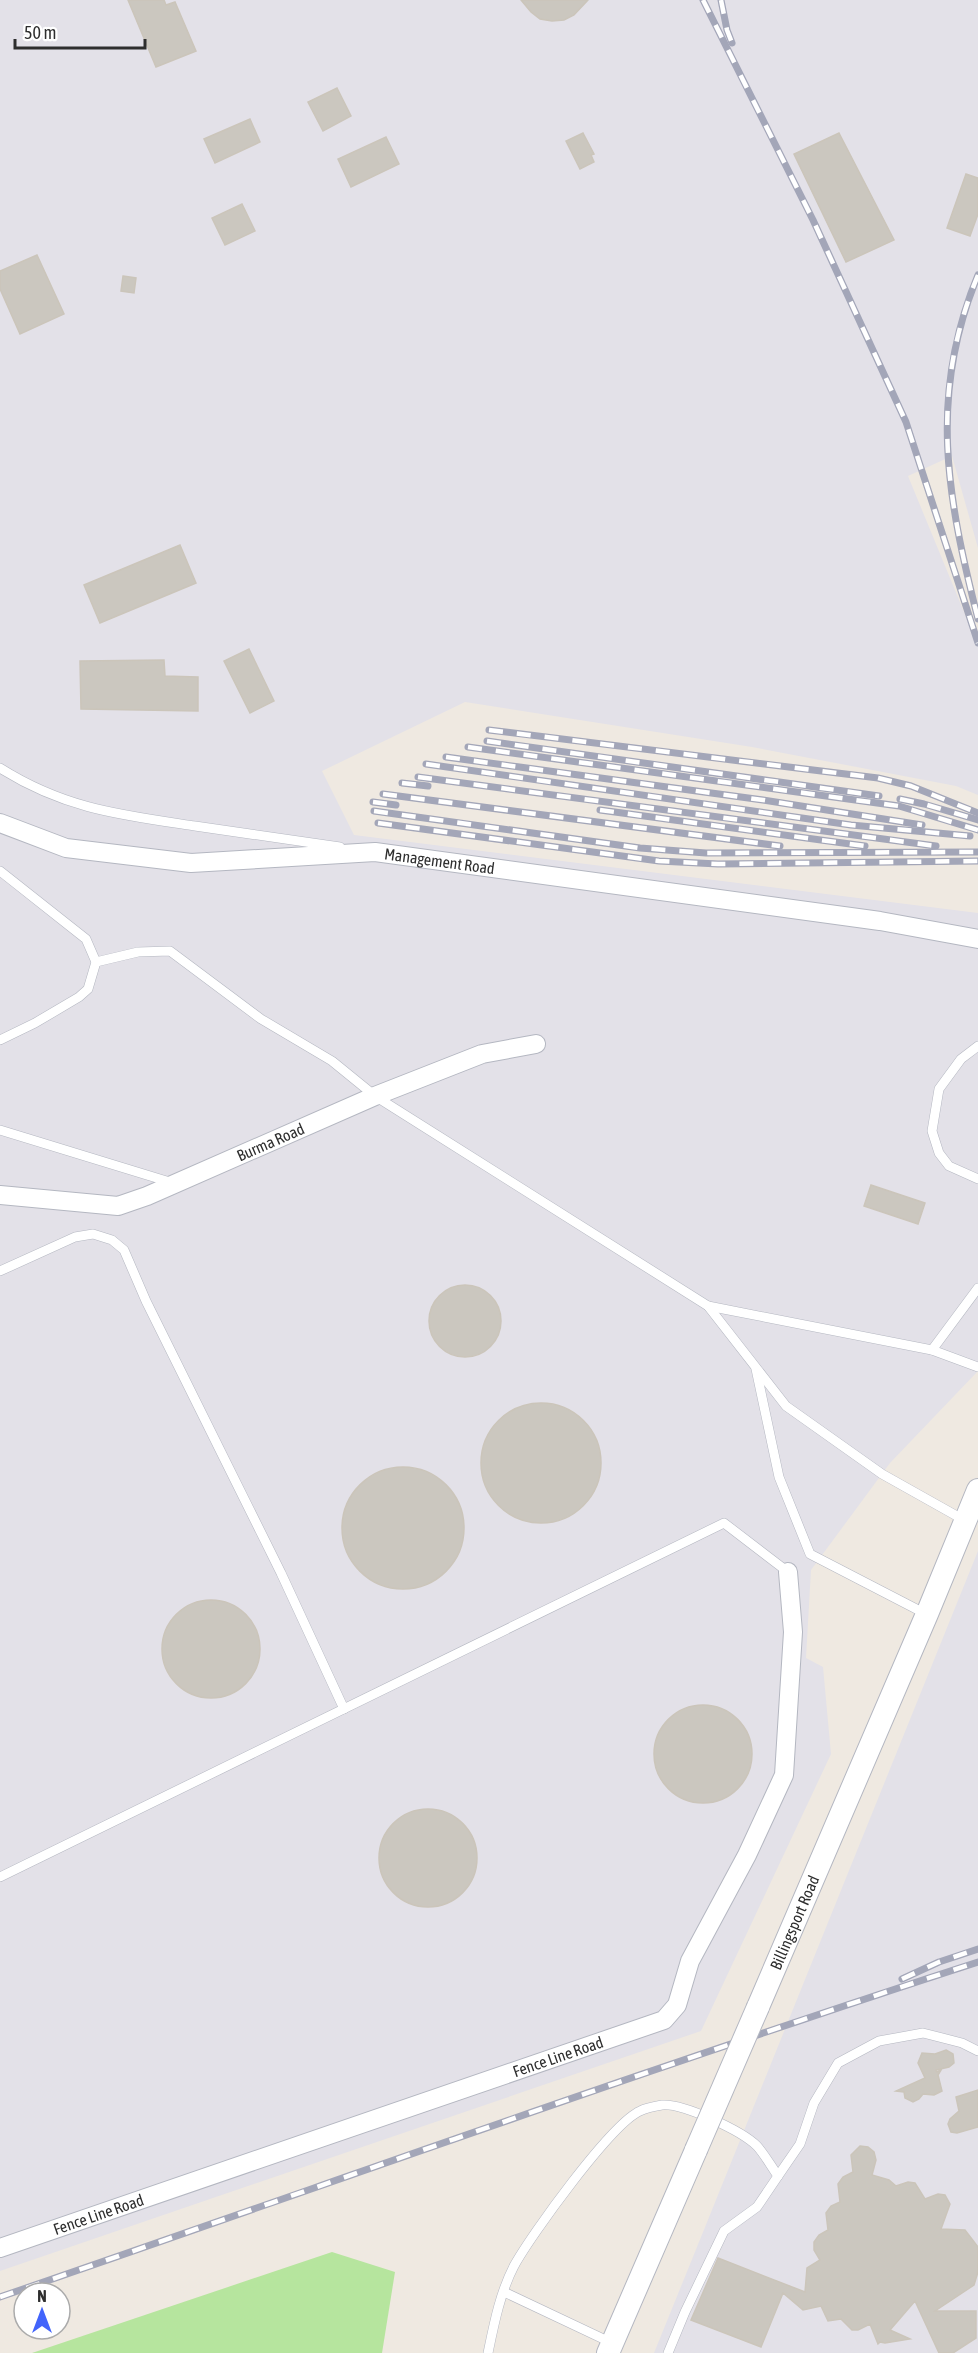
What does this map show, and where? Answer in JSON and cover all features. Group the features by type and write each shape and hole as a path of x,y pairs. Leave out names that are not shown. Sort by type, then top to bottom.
{"street":[{"name":"Management Road","path":"0,823 66,848 191,863 375,852 880,921 978,939"},
{"name":"Burma Road","path":"0,1195 118,1206 176,1184 375,1096 482,1054 536,1044"},
{"name":"Billingsport Road","path":"610,2348 927,1614 978,1490"},
{"name":"Fence Line Road","path":"0,2248 664,2020 677,2005 690,1961 747,1855 784,1775 794,1632 788,1572"}],"lane":[{"path":"0,768 33,788 65,801 109,814 375,852"},
{"path":"0,872 86,939 96,962 88,988 79,997 35,1023 0,1040"},
{"path":"96,962 138,952 170,951 261,1019 332,1061 375,1096 708,1306 786,1406 882,1474 965,1521"},
{"path":"978,1046 961,1059 939,1089 932,1131 939,1153 949,1166 978,1179"},
{"path":"0,1130 176,1184"},
{"path":"0,1271 75,1237 93,1234 111,1240 124,1250 146,1301 281,1574 344,1709"},
{"path":"932,1350 978,1288"},
{"path":"708,1306 932,1350 978,1367"},
{"path":"755,1366 779,1477 810,1554 927,1614"},
{"path":"0,1877 724,1523 788,1572"},
{"path":"668,2353 724,2231 757,2207 800,2144 814,2103 838,2063 879,2041 923,2032 962,2043 978,2051"},
{"path":"488,2353 497,2309 515,2266 555,2207 612,2134 639,2111 663,2105 687,2110 728,2126 757,2146 778,2176"},
{"path":"504,2292 610,2348"}],"shaded area":[{"path":"0,0 978,0 978,548 952,456 908,476 978,646 978,795 956,786 752,747 465,702 322,771 354,835 978,913 978,1371 890,1463 811,1570 806,1658 823,1667 831,1754 701,2031 0,2271"},
{"path":"978,1551 978,2353 654,2353 697,2247"}],"green space":[{"path":"332,2252 395,2272 382,2353 32,2353"}],"building":[{"path":"128,0 164,0 166,5 175,2 196,51 156,67"},
{"path":"521,0 588,0 574,15 564,20 552,21 540,19"},
{"path":"337,88 351,116 323,131 308,102"},
{"path":"250,119 260,142 215,163 204,139"},
{"path":"583,133 594,154 591,155 594,162 580,169 566,141"},
{"path":"839,133 894,240 846,262 794,154"},
{"path":"386,137 399,164 351,187 338,159"},
{"path":"966,174 978,178 978,214 970,236 947,228"},
{"path":"242,204 255,231 225,245 212,218"},
{"path":"37,255 64,314 20,334 0,289 0,271"},
{"path":"123,276 136,278 134,293 121,291"},
{"path":"180,545 196,583 100,623 84,585"},
{"path":"249,649 274,701 250,713 224,661"},
{"path":"164,660 165,676 198,677 198,711 81,709 80,661"},
{"path":"871,1185 925,1203 918,1224 864,1206"},
{"path":"465,1285 479,1288 491,1295 498,1307 501,1321 498,1335 491,1347 479,1354 465,1357 451,1354 439,1347 432,1335 429,1321 432,1307 439,1295 451,1288"},
{"path":"541,1403 564,1407 584,1420 597,1440 601,1463 597,1486 584,1506 564,1519 541,1523 518,1519 498,1506 485,1486 481,1463 485,1440 498,1420 518,1407"},
{"path":"403,1467 426,1472 437,1477 446,1485 454,1494 459,1505 464,1528 459,1551 454,1562 446,1571 437,1579 426,1584 403,1589 380,1584 369,1579 360,1571 352,1562 347,1551 342,1528 347,1505 352,1494 360,1485 369,1477 380,1472"},
{"path":"211,1600 230,1604 246,1614 256,1630 260,1649 256,1668 246,1684 230,1694 211,1698 192,1694 176,1684 166,1668 162,1649 166,1630 176,1614 192,1604"},
{"path":"703,1705 722,1709 738,1719 748,1735 752,1754 748,1773 738,1789 722,1799 703,1803 684,1799 668,1789 658,1773 654,1754 658,1735 668,1719 684,1709"},
{"path":"428,1809 447,1812 463,1823 474,1839 477,1858 474,1877 463,1893 447,1904 428,1907 409,1904 393,1893 382,1877 379,1858 382,1839 393,1823 409,1812"},
{"path":"946,2050 953,2054 954,2063 949,2067 936,2070 937,2072 941,2070 938,2075 942,2091 934,2095 923,2094 913,2102 905,2098 904,2092 896,2091 925,2078 918,2063 922,2053 935,2054"},
{"path":"978,2090 978,2127 957,2133 951,2132 948,2124 959,2111 956,2097"},
{"path":"860,2146 868,2147 874,2152 876,2160 872,2175 889,2180 896,2186 908,2182 915,2183 925,2199 938,2194 945,2195 950,2204 941,2229 965,2230 978,2247 978,2272 974,2285 935,2311 976,2311 976,2338 953,2353 939,2353 915,2301 890,2330 910,2339 878,2344 870,2324 858,2330 852,2330 841,2319 828,2321 821,2306 803,2310 783,2293 761,2347 691,2320 718,2258 805,2292 807,2268 820,2260 814,2250 814,2242 819,2235 828,2230 826,2213 831,2206 840,2202 838,2184 843,2177 853,2172 851,2155"}],"railway":[{"path":"703,0 813,220 906,422 978,643"},
{"path":"721,0 732,43"},
{"path":"978,275 962,319 953,362 948,404 951,488 958,531 978,619"},
{"path":"489,730 878,778 911,786 978,813"},
{"path":"487,741 879,796"},
{"path":"468,747 899,806 978,830"},
{"path":"446,757 763,800 922,825"},
{"path":"426,764 851,825 970,836"},
{"path":"418,777 936,846"},
{"path":"402,783 428,786"},
{"path":"383,794 780,846"},
{"path":"900,799 978,820"},
{"path":"373,802 396,805"},
{"path":"600,810 865,846"},
{"path":"374,811 640,848 706,853 978,852"},
{"path":"378,823 659,861 718,864 978,861"},
{"path":"902,1979 939,1962 978,1949"},
{"path":"0,2297 610,2085 978,1962"}]}
